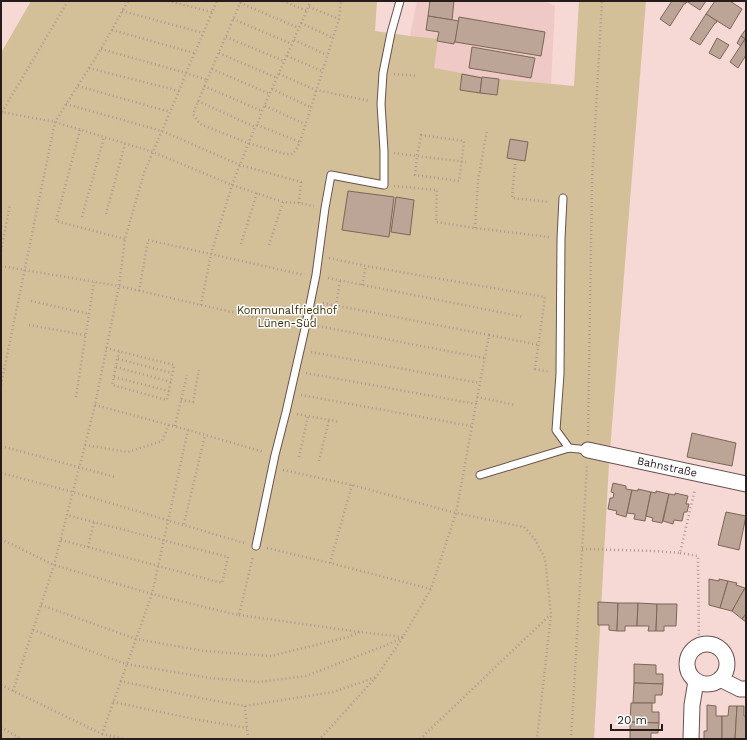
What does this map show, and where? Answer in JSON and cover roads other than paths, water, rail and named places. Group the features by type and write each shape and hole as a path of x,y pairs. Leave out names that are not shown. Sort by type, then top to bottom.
{"street":[{"name":"Bahnstraße","path":"588,450 746,484"},
{"path":"707,644 715,646 721,650 727,665 725,673 720,679 709,684 702,684 690,675 687,667 688,658 692,651 699,646 707,644"},
{"path":"720,679 740,689 746,689"},
{"path":"691,739 692,705 696,681"}],"lane":[{"path":"256,546 272,468 306,326 315,276 324,208 331,175 384,185 384,151 381,104 383,73 391,33 400,1"},
{"path":"563,198 561,238 560,374 556,430 569,448"},
{"path":"480,475 569,448 588,450"}],"park label":[{"name":"Kommunalfriedhof Lünen-Süd","path":"287,316"}]}
